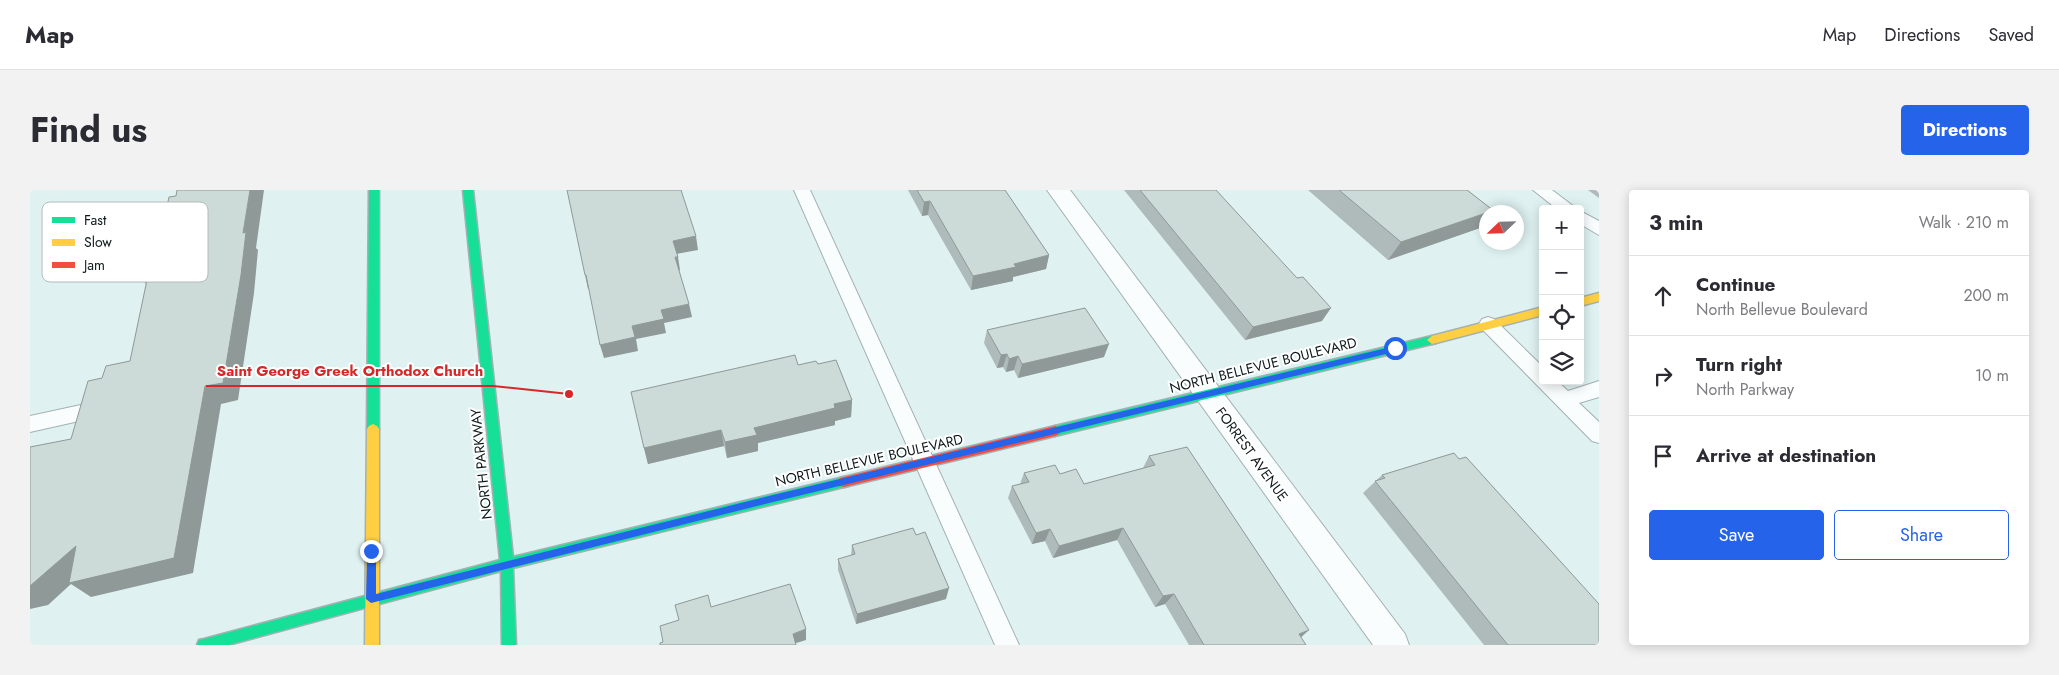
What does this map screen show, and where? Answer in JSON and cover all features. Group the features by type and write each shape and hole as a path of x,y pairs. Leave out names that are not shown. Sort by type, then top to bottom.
{"street":[{"path":"372,645 374,190"},
{"name":"NORTH PARKWAY","path":"468,190 507,564 510,645"},
{"name":"FORREST AVENUE","path":"1058,190 1393,645"},
{"path":"1584,301 1599,297"},
{"name":"NORTH BELLEVUE BOULEVARD","path":"204,645 507,564 1539,312"}],"lane":[{"path":"802,190 1007,645"},
{"path":"1541,190 1563,205"},
{"path":"1584,219 1599,229"},
{"path":"1488,324 1539,375"},
{"path":"1549,385 1599,434"},
{"path":"1564,400 1599,390"},
{"path":"30,424 90,411"}],"building":[{"path":"177,190 250,190 243,233 246,232 241,275 223,383 205,386 174,558 69,583 76,546 30,586 30,447 71,439 88,381 102,378 106,366 130,361 147,282 208,282 208,202 168,202 169,197 176,196"},
{"path":"567,190 681,190 696,236 673,241 678,257 675,257 689,304 661,310 664,319 632,326 635,337 600,345"},
{"path":"917,190 1005,190 1049,255 1014,264 1016,267 973,276 930,201 924,202"},
{"path":"1140,190 1216,190 1297,278 1303,277 1331,308 1253,327"},
{"path":"1339,190 1467,190 1486,205 1479,205 1479,215 1401,242"},
{"path":"1085,308 1109,344 1022,364 1018,356 1009,359 1007,354 1001,355 987,330"},
{"path":"795,355 798,365 816,361 818,364 836,360 852,400 834,404 835,408 754,428 757,435 725,442 721,430 644,448 631,392"},
{"path":"1187,447 1309,630 1299,634 1306,645 1204,645 1174,594 1163,596 1123,528 1059,546 1050,529 1036,533 1012,486 1029,482 1024,473 1055,465 1060,474 1076,469 1084,484 1155,465 1149,456"},
{"path":"1454,453 1459,459 1466,457 1599,604 1599,645 1508,645 1375,481 1385,478 1382,475"},
{"path":"913,528 916,535 925,532 949,588 857,614 838,559 855,554 852,545"},
{"path":"790,584 806,629 793,634 796,645 660,645 663,642 660,626 679,620 675,605 708,595 711,607"}],"traffic: fast":[{"path":"373,429 374,190"},
{"path":"468,190 507,564 509,645"},
{"path":"1055,431 1432,340"},
{"path":"204,645 507,564 844,482"}],"traffic: slow":[{"path":"1584,301 1599,297"},
{"path":"1432,340 1539,312"},
{"path":"372,645 373,429"}],"traffic: jam":[{"path":"844,482 1055,431"}],"place":[{"name":"Saint George Greek Orthodox Church","path":"569,394"}],"route":[{"path":"371,551 371,599 769,499 1395,348"}]}
